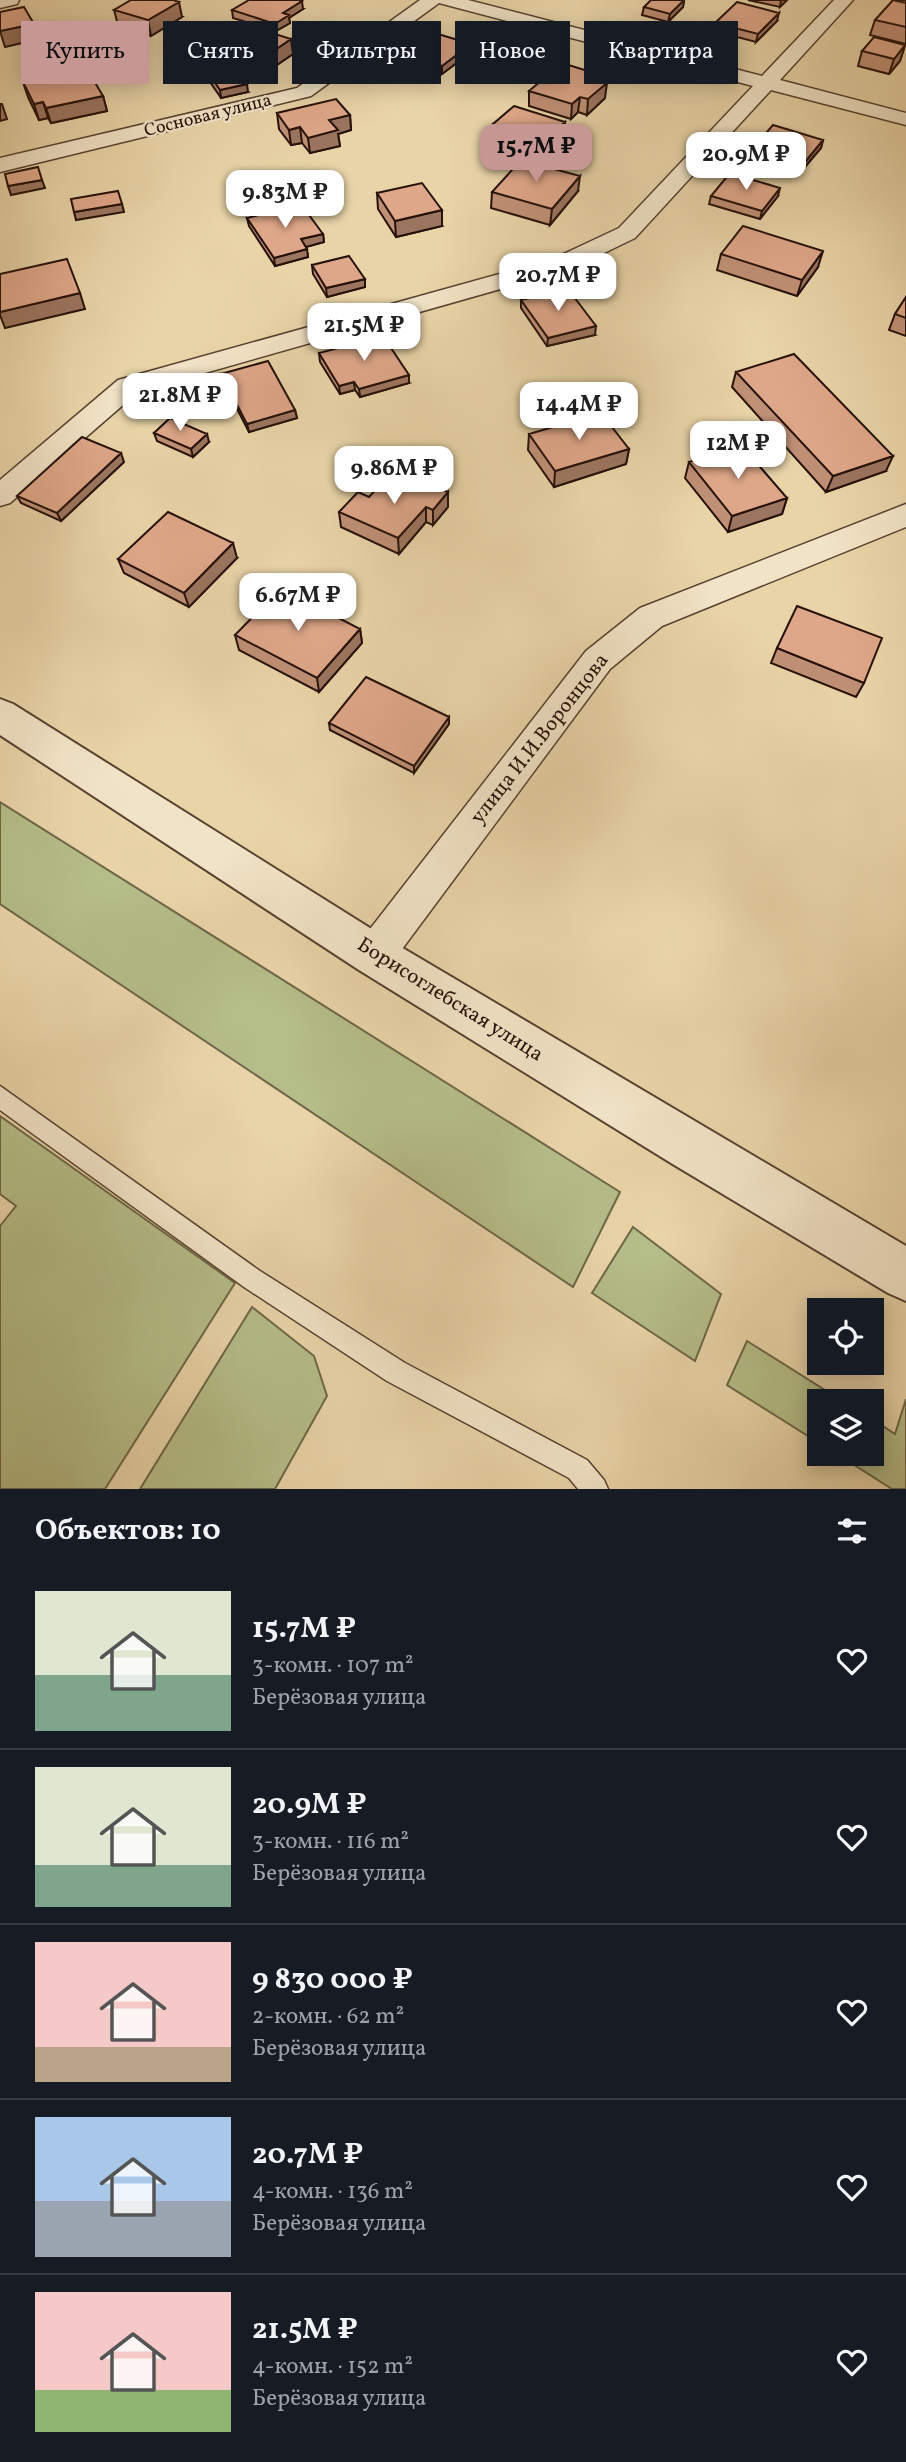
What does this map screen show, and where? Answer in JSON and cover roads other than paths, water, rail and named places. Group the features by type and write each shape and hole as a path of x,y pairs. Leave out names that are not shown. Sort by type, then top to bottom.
{"street":[{"path":"0,2 10,0"},
{"name":"Сосновая улица","path":"0,165 304,92 432,0"},
{"path":"446,0 906,119"},
{"path":"0,496 128,386 562,264 626,233 844,0"},
{"name":"улица И.И.Воронцова","path":"374,955 598,660 607,652 651,617 906,515"},
{"name":"Борисоглебская улица","path":"0,715 374,955 906,1275"}],"lane":[{"path":"0,1097 252,1279 396,1372 578,1469 595,1489"}]}
